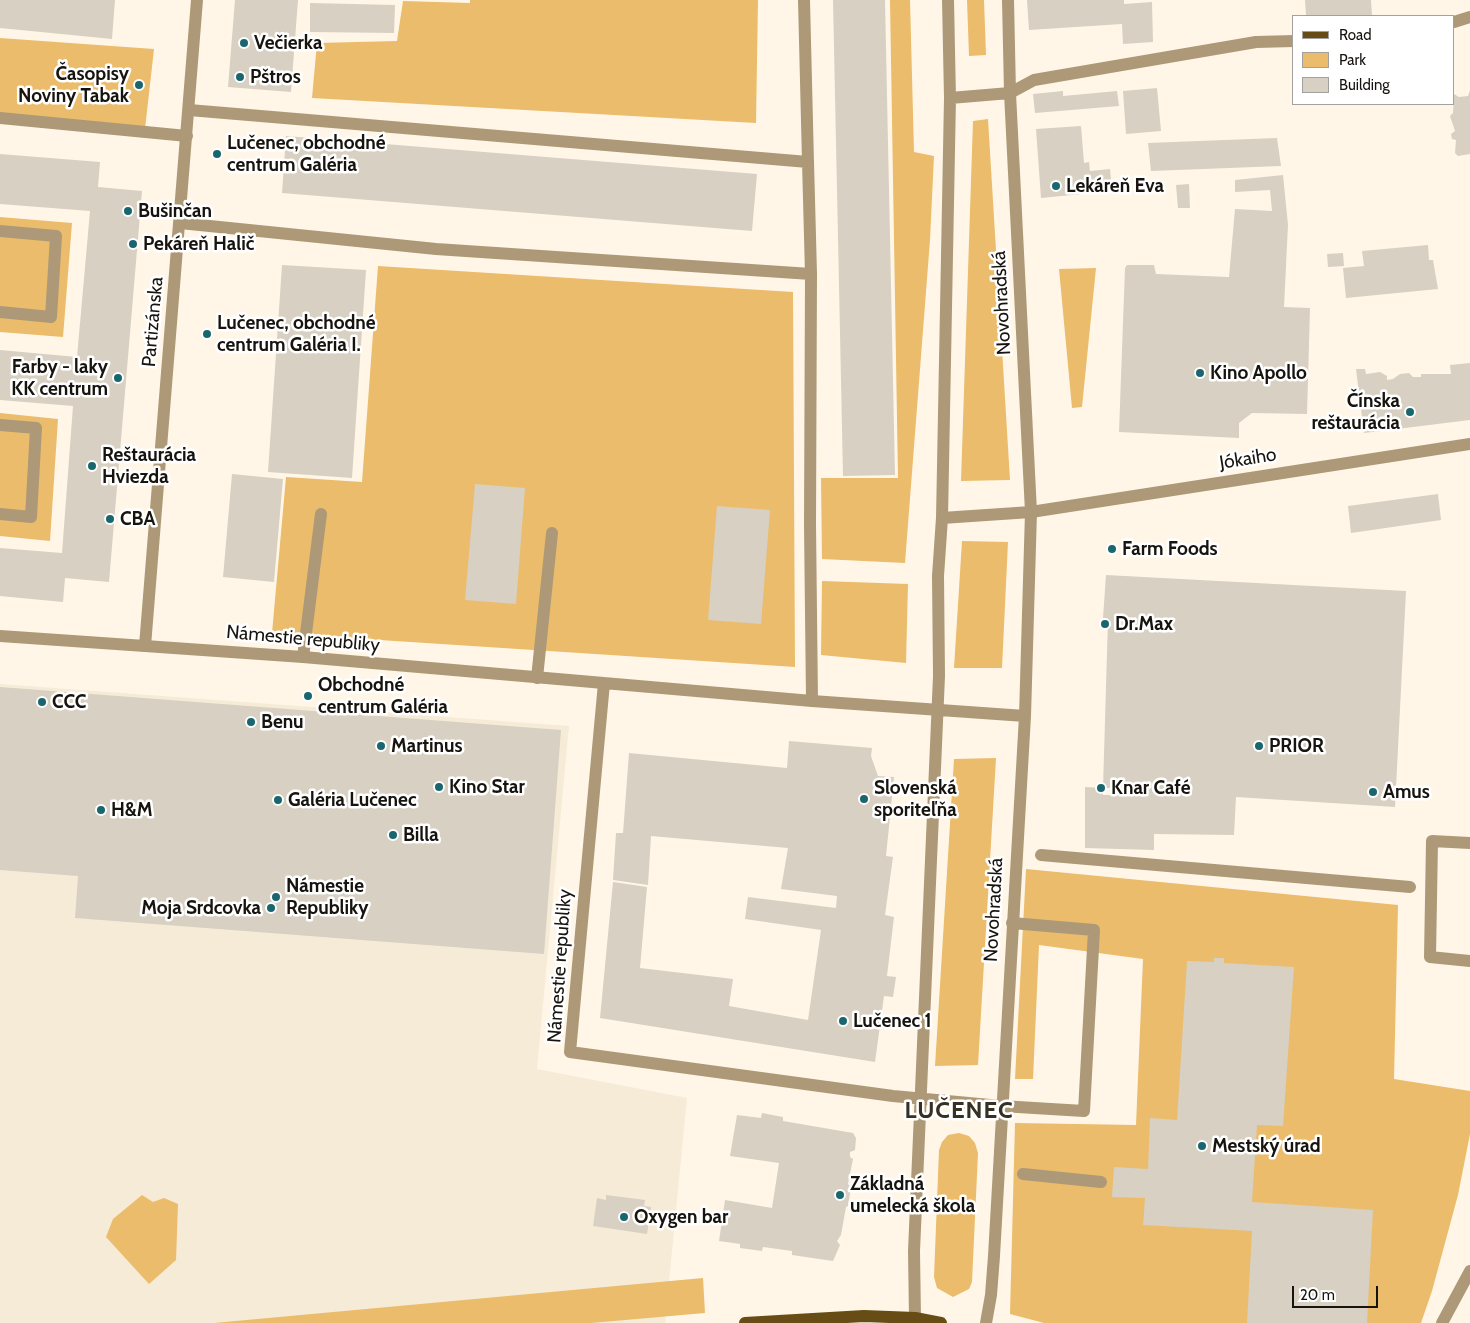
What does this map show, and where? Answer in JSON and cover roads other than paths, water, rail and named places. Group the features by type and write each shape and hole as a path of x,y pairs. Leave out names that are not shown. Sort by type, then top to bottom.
{"main road":[{"path":"745,1323 864,1316 941,1323"}],"street":[{"name":"Partizánska","path":"145,646 197,0"},
{"path":"804,0 811,274 810,524 812,701"},
{"path":"916,1321 914,1245 937,709 938,576 942,518 950,98 948,0"},
{"name":"Novohradská","path":"986,1323 991,1295 994,1256 1001,1106 1025,716 1031,512 1010,93 1008,0"},
{"path":"1455,22 1470,17"},
{"path":"950,98 1010,93 1034,80 1256,42 1292,41"},
{"path":"189,110 808,162"},
{"path":"0,118 187,136"},
{"path":"180,223 436,249 811,274"},
{"path":"0,231 56,236 51,317 0,312"},
{"path":"0,425 36,428 31,517 0,514"},
{"name":"Jókaiho","path":"1031,512 1470,444"},
{"path":"942,518 1031,512"},
{"path":"303,657 321,514"},
{"path":"537,678 552,533"},
{"name":"Námestie republiky","path":"0,636 303,657 812,701 937,709"},
{"name":"Námestie republiky","path":"604,683 570,1052 920,1099"},
{"path":"937,709 1025,716"},
{"path":"1470,843 1432,841 1430,957 1470,961"},
{"path":"1041,855 1410,887"},
{"path":"920,1099 1084,1111 1094,930 1012,923"},
{"path":"1023,1174 1101,1182"},
{"path":"1442,1323 1470,1271"}],"place":[{"name":"Večierka","path":"244,43"},
{"name":"Pštros","path":"240,77"},
{"name":"Časopisy Noviny Tabak","path":"139,85"},
{"name":"Lučenec, obchodné centrum Galéria","path":"217,154"},
{"name":"Lekáreň Eva","path":"1056,186"},
{"name":"Bušinčan","path":"128,211"},
{"name":"Pekáreň Halič","path":"133,244"},
{"name":"Lučenec, obchodné centrum Galéria I.","path":"207,334"},
{"name":"Kino Apollo","path":"1200,373"},
{"name":"Farby - laky KK centrum","path":"118,378"},
{"name":"Čínska reštaurácia","path":"1410,412"},
{"name":"Reštaurácia Hviezda","path":"92,466"},
{"name":"CBA","path":"110,519"},
{"name":"Farm Foods","path":"1112,549"},
{"name":"Dr.Max","path":"1105,624"},
{"name":"Obchodné centrum Galéria","path":"308,696"},
{"name":"CCC","path":"42,702"},
{"name":"Benu","path":"251,722"},
{"name":"Martinus","path":"381,746"},
{"name":"PRIOR","path":"1259,746"},
{"name":"Kino Star","path":"439,787"},
{"name":"Knar Café","path":"1101,788"},
{"name":"Amus","path":"1373,792"},
{"name":"Slovenská sporiteľňa","path":"864,799"},
{"name":"Galéria Lučenec","path":"278,800"},
{"name":"H&M","path":"101,810"},
{"name":"Billa","path":"393,835"},
{"name":"Námestie Republiky","path":"276,897"},
{"name":"Moja Srdcovka","path":"271,908"},
{"name":"Lučenec 1","path":"843,1021"},
{"name":"Mestský úrad","path":"1202,1146"},
{"name":"Základná umelecká škola","path":"840,1195"},
{"name":"Oxygen bar","path":"624,1217"}],"district":[{"name":"LUČENEC","path":"959,1111"}]}
